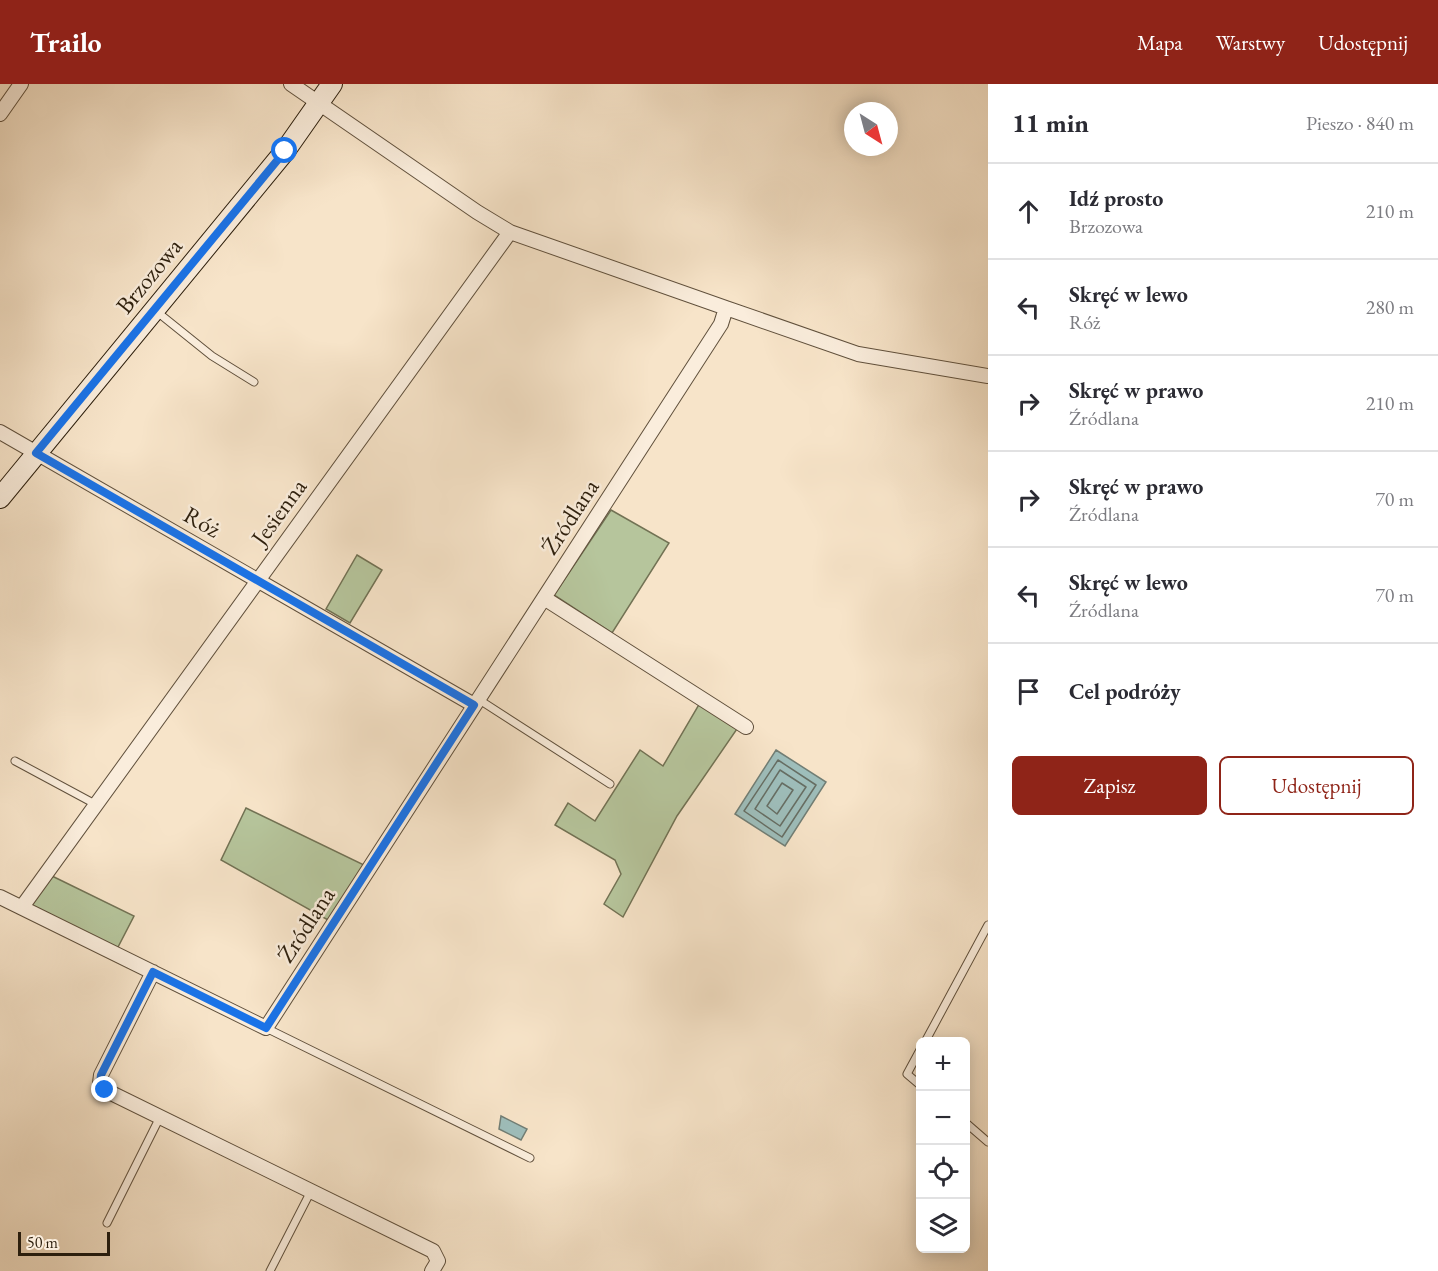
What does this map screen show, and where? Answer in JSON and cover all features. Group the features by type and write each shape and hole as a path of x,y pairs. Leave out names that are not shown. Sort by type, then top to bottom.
{"street":[{"path":"0,114 21,84"},
{"path":"291,84 477,212 510,231 858,354 988,376"},
{"name":"Brzozowa","path":"0,498 285,151 332,84"},
{"name":"Jesienna","path":"21,907 510,231"},
{"name":"Źródlana","path":"266,1028 721,324 726,308"},
{"name":"Róż","path":"0,432 476,702"},
{"path":"544,597 746,727"},
{"path":"0,897 266,1028"},
{"path":"153,972 101,1075 100,1083 105,1090 433,1251 438,1261 432,1271"}],"lane":[{"path":"154,310 212,356 254,382"},
{"path":"476,702 610,784"},
{"path":"15,761 95,804"},
{"path":"927,1037 988,925"},
{"path":"266,1028 530,1158"},
{"path":"916,1059 907,1074 916,1081"},
{"path":"107,1223 160,1117"},
{"path":"970,1126 988,1142"},
{"path":"270,1271 311,1191"}],"green space":[{"path":"611,510 669,543 612,633 554,595"},
{"path":"357,555 382,570 350,623 326,609"},
{"path":"701,701 737,729 677,816 623,917 604,904 621,874 615,860 555,825 568,803 595,821 640,750 663,766"},
{"path":"246,808 364,865 328,920 221,860"},
{"path":"52,876 134,916 117,949 31,906"}],"water":[{"path":"776,750 826,782 785,846 735,814"},
{"path":"501,1116 527,1129 521,1140 499,1129"}],"route":[{"path":"105,1090 100,1083 101,1075 153,972 266,1028 474,705 36,453 285,151"}]}
